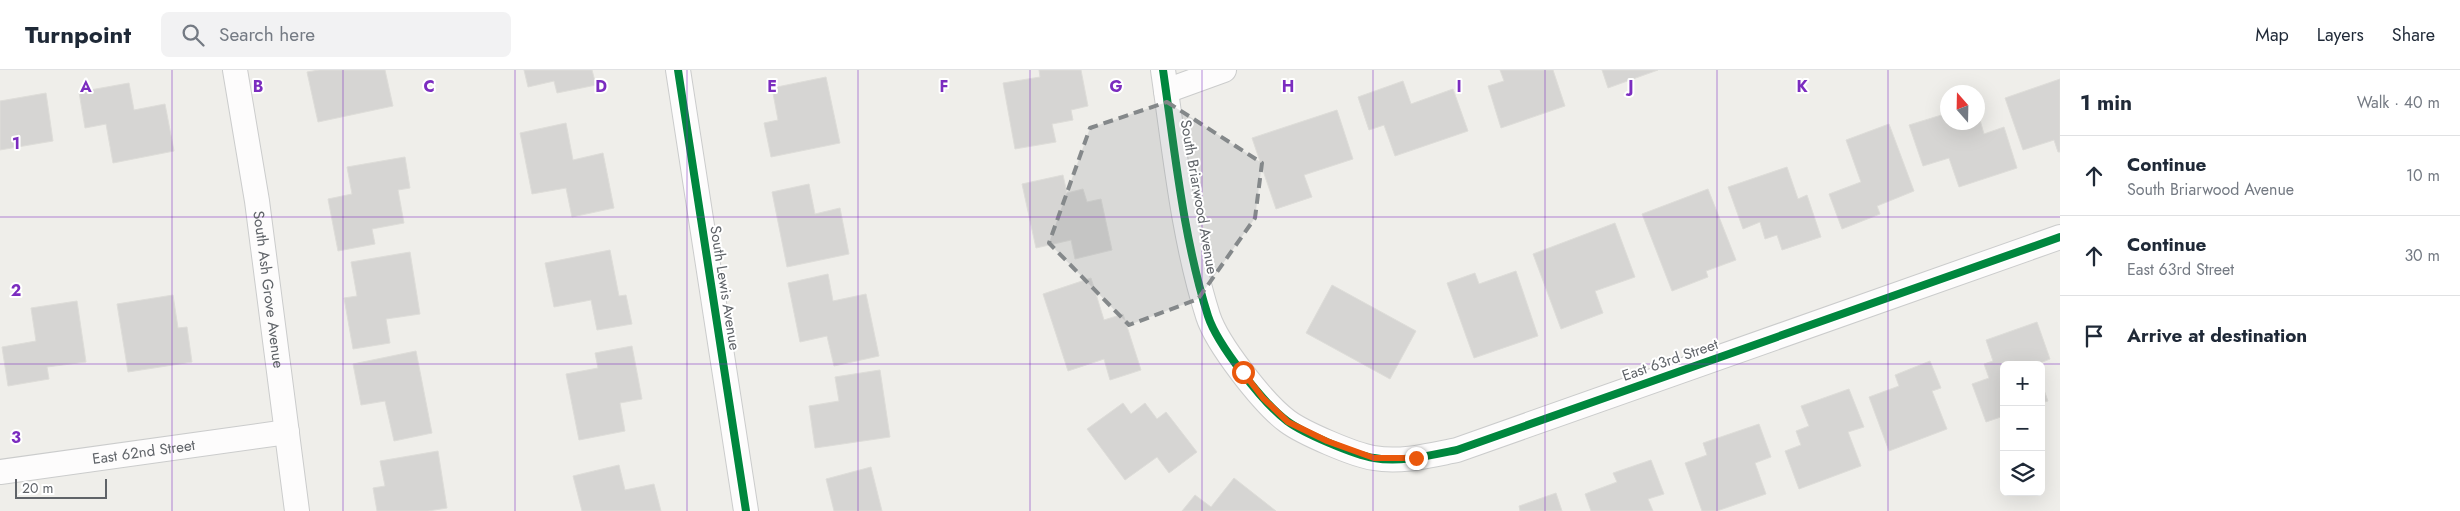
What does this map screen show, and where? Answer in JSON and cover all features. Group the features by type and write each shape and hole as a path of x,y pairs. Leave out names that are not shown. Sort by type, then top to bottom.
{"street":[{"name":"South Ash Grove Avenue","path":"236,70 257,201 298,511"},
{"name":"South Lewis Avenue","path":"678,70 746,511"},
{"path":"1164,80 1224,70"},
{"name":"South Briarwood Avenue","path":"1164,80 1189,238 1208,318 1224,346 1263,398 1288,422"},
{"name":"East 63rd Street","path":"1288,422 1327,441 1374,458 1416,458 1457,450 2060,237"},
{"name":"East 62nd Street","path":"0,472 287,432"}],"highlighted area":[{"path":"1167,102 1262,163 1255,218 1198,299 1129,325 1049,243 1090,128"}],"building":[{"path":"319,70 385,70 393,106 318,122 307,72"},
{"path":"524,70 592,70 596,85 557,93 554,81 528,87"},
{"path":"1039,70 1081,70 1088,106 1071,110 1073,120 1052,124 1056,142 1015,149 1003,83 1040,77"},
{"path":"1500,70 1553,70 1565,106 1501,128 1488,86 1504,81"},
{"path":"1602,70 1658,70 1608,88"},
{"path":"826,77 840,143 771,157 764,123 778,120 772,88"},
{"path":"2060,79 2060,152 2058,152 2054,140 2023,150 2005,98"},
{"path":"1403,81 1411,104 1453,89 1468,131 1395,156 1384,125 1369,130 1358,97"},
{"path":"129,83 134,110 165,104 174,151 113,163 106,124 85,128 79,92"},
{"path":"46,93 53,141 0,150 0,101"},
{"path":"1337,110 1353,159 1304,175 1312,197 1276,209 1252,138"},
{"path":"1940,115 1940,130 1983,130 1984,134 2004,127 2017,168 1959,187 1949,158 1923,166 1909,125"},
{"path":"566,123 573,160 603,153 614,208 572,217 566,188 532,194 520,133"},
{"path":"1889,124 1914,191 1877,206 1880,214 1842,229 1829,194 1861,182 1846,140"},
{"path":"405,157 410,188 398,190 404,223 372,229 375,244 338,251 328,199 352,194 347,167"},
{"path":"1787,167 1798,199 1807,195 1821,237 1782,250 1777,235 1765,239 1760,222 1743,229 1728,187"},
{"path":"1063,175 1067,193 1083,189 1087,202 1101,199 1112,250 1075,259 1071,240 1036,248 1022,184"},
{"path":"809,184 815,214 840,208 849,254 787,267 772,192"},
{"path":"1708,189 1736,260 1706,271 1708,277 1672,291 1642,214"},
{"path":"1615,223 1635,277 1595,291 1603,313 1561,329 1533,254"},
{"path":"610,250 619,296 626,295 632,324 597,330 591,300 554,307 545,263"},
{"path":"410,252 420,314 386,319 390,343 353,349 344,298 357,296 351,262"},
{"path":"1516,271 1538,336 1474,358 1447,283 1475,273 1479,284"},
{"path":"828,274 833,301 866,294 879,356 834,366 827,336 800,342 788,283"},
{"path":"1091,278 1104,320 1123,314 1141,370 1110,380 1104,359 1068,371 1043,294"},
{"path":"1332,285 1416,331 1390,379 1306,333"},
{"path":"173,295 178,328 187,327 192,362 128,372 117,304"},
{"path":"77,301 86,362 47,367 49,379 8,386 2,347 36,341 31,308"},
{"path":"2037,322 2050,359 2045,361 2000,361 2000,417 1986,422 1972,384 1989,378 1984,364 1993,361 1986,340"},
{"path":"632,346 642,399 620,403 625,431 579,440 566,374 598,368 595,353"},
{"path":"416,351 432,433 394,441 385,401 361,405 353,364"},
{"path":"1930,361 1941,388 1932,391 1947,429 1889,451 1869,397 1899,386 1895,375"},
{"path":"880,370 890,437 815,448 809,406 839,401 835,377"},
{"path":"1849,389 1864,427 1848,432 1861,466 1799,489 1785,451 1801,445 1796,431 1809,426 1801,406"},
{"path":"1123,403 1131,414 1145,403 1157,419 1166,412 1197,452 1169,473 1157,457 1125,480 1087,429"},
{"path":"1759,424 1771,457 1755,463 1766,494 1717,511 1702,511 1685,463 1707,455 1703,443"},
{"path":"438,451 447,508 428,511 377,511 373,488 385,486 380,461"},
{"path":"1651,460 1664,494 1648,499 1653,511 1591,511 1585,494 1617,482 1613,473"},
{"path":"619,465 625,490 654,484 661,511 582,511 573,476"},
{"path":"871,467 882,511 834,511 826,479"},
{"path":"1234,478 1276,511 1182,511 1195,495 1211,507"},
{"path":"1556,493 1562,511 1520,511 1519,506"}],"cycle path":[{"path":"678,70 746,511"},
{"path":"1163,70 1192,256 1199,286 1213,328 1242,372 1266,401 1287,421 1329,443 1354,453 1374,458 1395,460 1457,450 2060,237"}],"route":[{"path":"1243,372 1263,398 1288,422 1327,441 1374,458 1416,458"}]}
